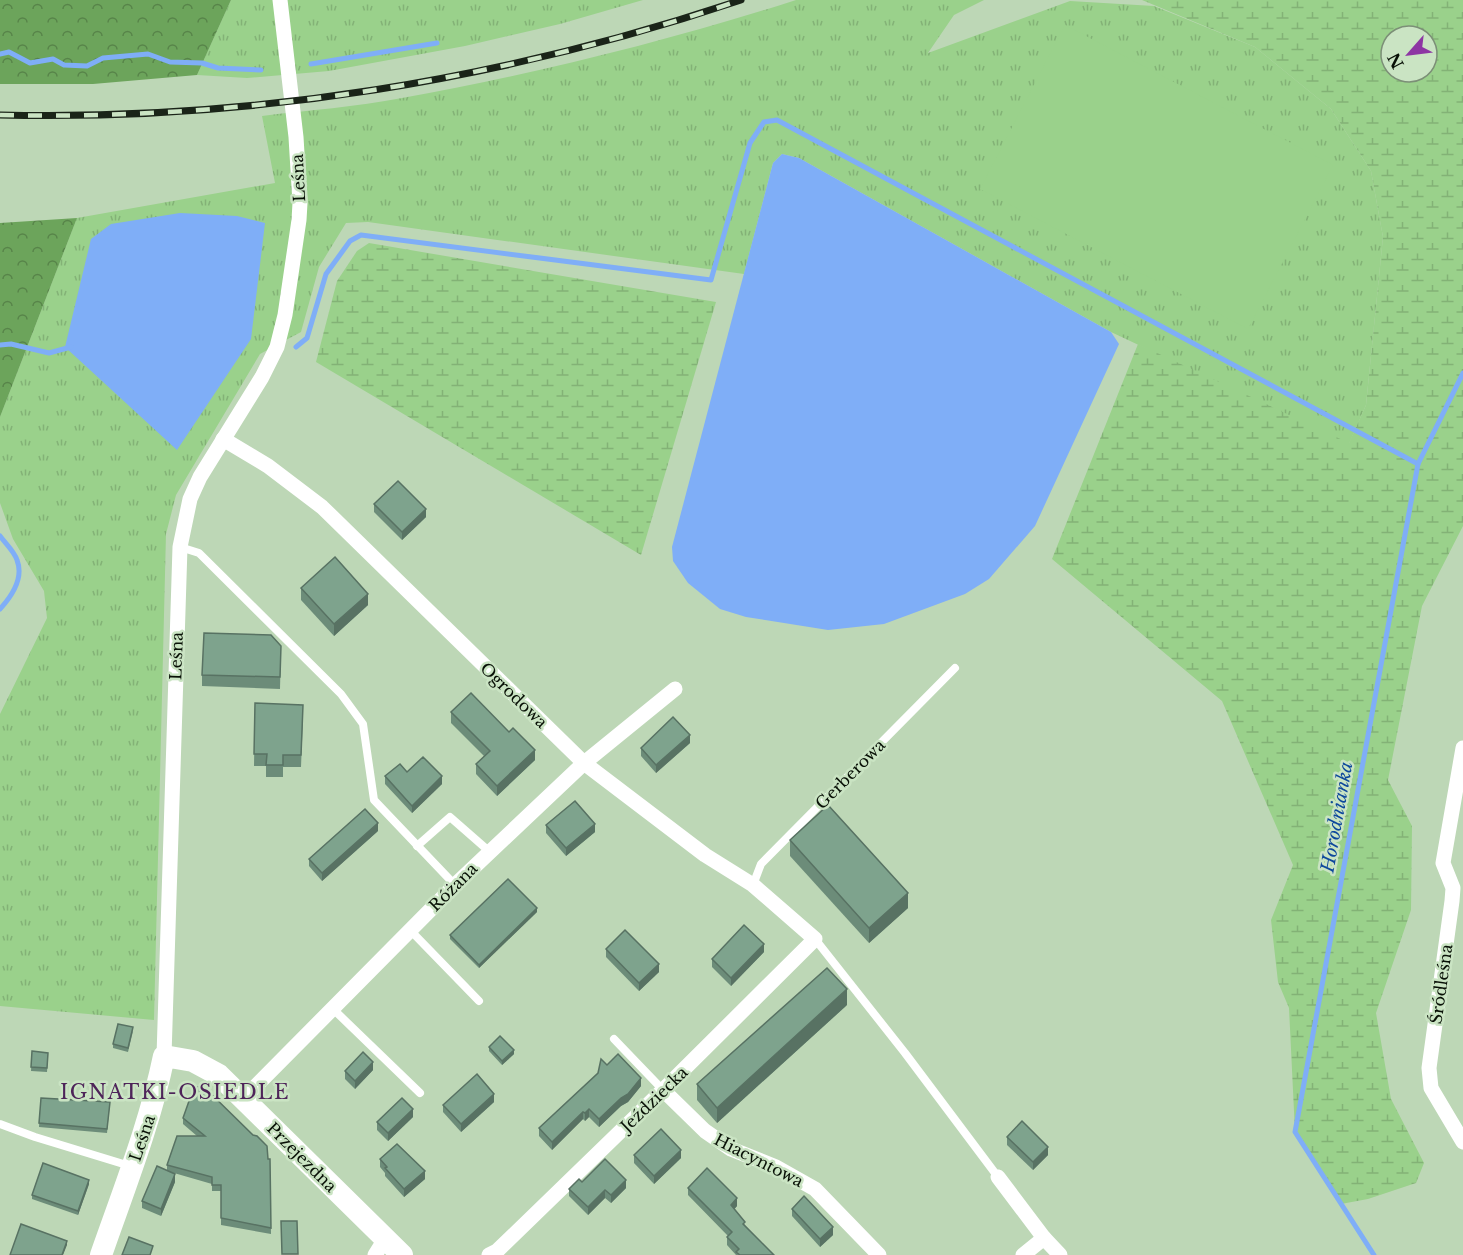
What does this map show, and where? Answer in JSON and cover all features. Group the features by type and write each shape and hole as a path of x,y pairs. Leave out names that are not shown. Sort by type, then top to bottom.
{"street":[{"name":"Leśna","path":"101,1255 147,1125 164,1056 180,547 190,499 200,477 262,377 277,347 285,315 299,220 296,137 280,0"},
{"name":"Ogrodowa","path":"223,439 268,466 322,507 584,763 705,855 753,885 815,939"},
{"name":"Różana","path":"244,1098 331,1007 455,885 584,763 675,689"},
{"name":"Śródleśna","path":"1463,748 1443,863 1458,902 1429,1068 1431,1088 1463,1142"},
{"name":"Jeździecka","path":"489,1255 497,1251 815,939"},
{"name":"Przejezdna","path":"164,1056 202,1064 219,1075 244,1098 380,1247 402,1255"},
{"name":"Hiacyntowa","path":"663,1090 705,1131 731,1149 776,1167 815,1189 879,1255"},
{"path":"998,1177 1044,1238 1060,1255"},
{"path":"1023,1255 1044,1238"}],"lane":[{"path":"180,547 200,554 341,694 363,724 374,800 455,885"},
{"name":"Gerberowa","path":"753,885 761,864 955,668"},
{"path":"417,846 450,817 490,852"},
{"path":"410,930 479,1001"},
{"path":"815,939 905,1053 998,1177"},
{"path":"331,1007 420,1093"},
{"path":"614,1039 663,1090"},
{"path":"0,1124 132,1167"}],"green space":[{"path":"0,0 231,0 197,75 93,84 0,84"},
{"path":"231,0 643,0 560,24 465,46 329,71 247,78 197,75"},
{"path":"796,0 984,0 954,15 928,53 1070,1 1154,6 1255,47 1331,109 1371,171 1383,237 1366,405 1349,444 1111,332 799,158 782,154 773,163 744,274 368,222 346,223 319,267 301,332 260,354 176,495 166,534 154,1020 0,1006 0,714 47,618 44,591 13,539 0,503 0,417 77,218 275,183 262,116 350,106 452,89 650,43"},
{"path":"1142,0 1463,0 1463,526 1422,606 1388,780 1412,826 1411,910 1376,1013 1391,1099 1424,1163 1416,1183 1368,1199 1341,1204 1295,1132 1289,1008 1278,982 1271,920 1293,865 1222,701 1052,559 1138,344 1349,443 1366,405 1383,237 1371,171 1331,109 1255,47"},
{"path":"1065,25 1333,165 1248,329 980,189"},
{"path":"77,218 0,417 0,223"},
{"path":"369,243 716,302 641,555 316,362 337,281 357,251"}],"water":[{"path":"782,154 799,158 1111,332 1119,344 1035,526 989,579 965,594 884,624 828,630 746,617 720,609 688,583 673,561 672,547 773,163"},
{"path":"180,213 237,216 265,223 251,339 177,450 65,347 91,239 111,224"}],"building":[{"path":"398,481 426,509 402,532 374,504"},
{"path":"335,557 368,594 334,624 301,588"},
{"path":"204,633 271,635 281,646 280,677 202,675"},
{"path":"471,693 509,732 513,728 535,750 497,786 476,764 490,751 451,712"},
{"path":"255,703 303,705 301,755 283,755 283,765 266,765 267,754 254,754"},
{"path":"673,717 690,735 656,765 641,748"},
{"path":"423,757 442,776 412,806 385,776 400,764 407,772"},
{"path":"575,801 595,824 566,848 546,825"},
{"path":"828,805 908,893 869,928 790,840"},
{"path":"365,809 378,823 322,873 309,859"},
{"path":"508,879 537,908 479,965 450,935"},
{"path":"744,925 764,944 731,978 712,959"},
{"path":"625,930 659,964 639,983 606,949"},
{"path":"827,968 847,989 717,1108 697,1084"},
{"path":"118,1024 133,1027 128,1048 113,1044"},
{"path":"500,1036 514,1050 502,1061 489,1047"},
{"path":"32,1051 48,1053 47,1068 31,1067"},
{"path":"363,1052 373,1062 355,1081 345,1071"},
{"path":"618,1054 641,1078 628,1094 599,1119 589,1109 552,1142 539,1128 598,1073 601,1059 607,1065"},
{"path":"477,1074 494,1094 461,1124 443,1105"},
{"path":"194,1087 204,1087 267,1146 268,1159 270,1159 271,1228 221,1218 221,1185 212,1185 212,1177 167,1165 177,1136 205,1136 183,1118"},
{"path":"41,1098 110,1102 107,1129 39,1123"},
{"path":"402,1098 413,1109 388,1133 377,1122"},
{"path":"1022,1121 1048,1147 1033,1162 1007,1137"},
{"path":"661,1129 681,1150 654,1176 634,1155"},
{"path":"397,1144 425,1171 404,1189 380,1159"},
{"path":"605,1159 626,1180 611,1195 605,1190 588,1207 569,1189 579,1179 582,1182"},
{"path":"43,1163 89,1180 78,1211 32,1195"},
{"path":"157,1166 175,1174 161,1209 142,1201"},
{"path":"707,1168 737,1198 731,1205 745,1222 743,1224 774,1255 740,1255 736,1252 739,1249 727,1237 732,1232 688,1188"},
{"path":"804,1196 833,1227 820,1239 792,1209"},
{"path":"281,1221 297,1221 298,1254 282,1254"},
{"path":"21,1224 67,1241 62,1255 10,1255"},
{"path":"129,1237 153,1246 150,1255 122,1255"}],"waterway":[{"path":"311,64 437,43"},
{"path":"0,54 9,52 30,63 53,59 64,65 87,66 103,58 148,54 170,62 202,63 218,68 261,70"},
{"path":"296,347 307,338 326,274 350,241 361,235 711,280 750,143 764,122 777,120 1418,464"},
{"path":"0,345 11,344 49,353 71,347"},
{"name":"Horodnianka","path":"1374,1255 1295,1132 1418,464 1463,373"},
{"path":"0,536 12,550 19,567 16,586 0,609"}],"railway":[{"path":"0,115 94,115 188,111 375,90 560,53 741,0"}],"district":[{"name":"IGNATKI-OSIEDLE","path":"175,1092"}]}
